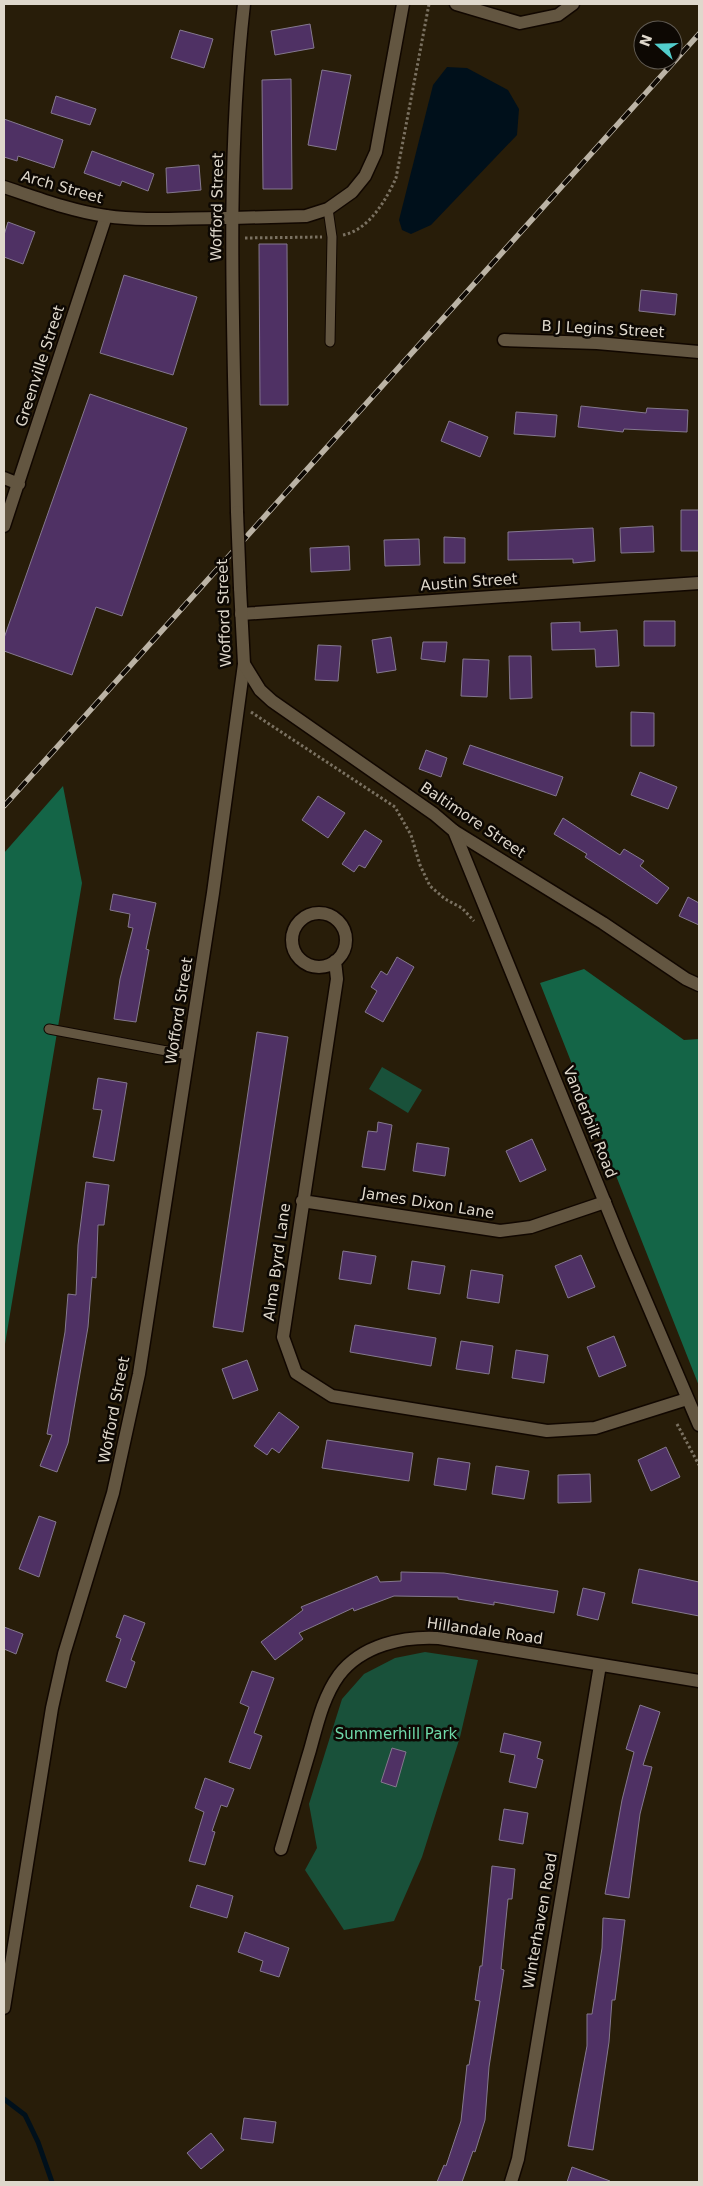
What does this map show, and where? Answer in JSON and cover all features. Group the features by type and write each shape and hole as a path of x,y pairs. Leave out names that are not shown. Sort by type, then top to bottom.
{"street":[{"name":"Wofford Street","path":"4,2008 52,1708 64,1654 113,1493 128,1430 153,1285 188,1054 244,664 237,512 232,218 238,73 244,4"},
{"name":"Arch Street","path":"4,187 72,209 106,216 140,219 306,216 328,209 352,192 365,176 376,152 403,4"},
{"path":"456,4 520,23 558,15 573,4"},
{"name":"Greenville Street","path":"4,526 106,216"},
{"name":"B J Legins Street","path":"504,340 597,343 699,352"},
{"path":"4,478 19,484"},
{"name":"Austin Street","path":"241,614 699,583"},
{"name":"Baltimore Street","path":"244,664 260,690 272,701 434,814 454,831 699,985"},
{"name":"Vanderbilt Road","path":"454,831 605,1202 699,1425"},
{"name":"Alma Byrd Lane","path":"335,962 325,966 315,966 297,956 293,946 293,935 296,926 304,918 313,914 324,913 333,917 341,924 346,944 342,954 335,962 337,978 283,1337 296,1374 332,1396 547,1431 594,1428 687,1399"},
{"name":"James Dixon Lane","path":"302,1201 500,1231 531,1227 605,1202"},
{"name":"Hillandale Road","path":"281,1850 322,1710 339,1676 367,1652 402,1639 430,1638 699,1681"},
{"name":"Winterhaven Road","path":"511,2182 518,2159 543,1997 600,1665"}],"lane":[{"path":"328,209 332,237 330,342"},
{"path":"48,1029 188,1054"}],"path":[{"path":"248,711 395,807 411,834 420,865 430,886 445,899 462,908 474,920 477,929"},
{"path":"677,1424 699,1465"}],"green space":[{"path":"63,786 82,883 4,1350 4,853"},
{"path":"584,969 684,1040 699,1039 699,1386 540,983"},
{"path":"382,1067 422,1090 408,1113 369,1089"},
{"name":"Summerhill Park","path":"425,1652 478,1660 460,1737 422,1857 394,1921 344,1930 305,1870 317,1848 309,1804 342,1699 364,1674 395,1658"}],"water":[{"path":"447,67 467,68 508,90 519,109 517,135 431,225 411,234 402,230 399,220 433,85"}],"building":[{"path":"310,24 314,48 275,55 271,31"},
{"path":"180,30 213,39 204,68 171,58"},
{"path":"322,70 351,75 336,150 308,145"},
{"path":"291,79 292,189 263,189 262,80"},
{"path":"56,96 96,109 90,125 51,113"},
{"path":"4,119 63,140 54,168 18,156 17,161 4,157"},
{"path":"92,151 154,174 148,191 122,181 120,186 84,173"},
{"path":"199,165 201,190 167,193 166,168"},
{"path":"8,222 35,232 23,264 4,257 4,235"},
{"path":"259,244 287,244 288,405 260,405"},
{"path":"124,275 197,297 173,375 100,353"},
{"path":"641,290 677,294 675,315 639,311"},
{"path":"90,394 187,428 122,616 96,607 72,675 4,651 4,638"},
{"path":"581,406 646,413 647,408 688,410 687,432 624,429 623,432 578,427"},
{"path":"516,412 557,415 555,437 514,434"},
{"path":"449,421 488,437 480,457 441,441"},
{"path":"681,510 699,510 699,551 681,551"},
{"path":"653,526 654,552 621,553 620,528"},
{"path":"593,528 595,561 573,563 573,559 508,560 508,532"},
{"path":"444,537 465,538 465,563 444,563"},
{"path":"419,539 420,565 385,566 384,540"},
{"path":"349,546 350,570 311,572 310,548"},
{"path":"644,621 675,621 675,646 644,646"},
{"path":"580,622 580,632 617,630 619,666 596,667 595,649 552,650 551,623"},
{"path":"391,637 396,670 377,673 372,640"},
{"path":"423,642 447,642 445,662 421,659"},
{"path":"318,645 341,646 338,681 315,680"},
{"path":"509,656 531,656 532,698 510,699"},
{"path":"463,659 489,660 487,697 461,696"},
{"path":"631,712 654,713 654,746 631,746"},
{"path":"470,745 563,777 556,796 463,764"},
{"path":"426,750 447,758 441,777 419,769"},
{"path":"640,772 677,787 668,809 631,795"},
{"path":"318,796 345,813 328,838 302,820"},
{"path":"563,818 620,855 624,849 644,861 640,866 669,888 657,904 585,857 587,854 554,834"},
{"path":"365,830 382,841 365,868 359,865 354,872 342,864"},
{"path":"113,894 156,903 146,949 149,950 136,1022 114,1019 120,979 133,928 128,927 130,914 110,910"},
{"path":"688,897 699,903 699,925 679,916"},
{"path":"397,957 414,967 383,1022 365,1012 377,991 371,987 381,971 387,975"},
{"path":"257,1032 288,1037 243,1332 213,1327"},
{"path":"98,1078 127,1083 114,1161 93,1157 102,1110 93,1109"},
{"path":"378,1122 392,1125 385,1170 362,1167 368,1131 377,1132"},
{"path":"532,1139 546,1170 520,1182 506,1151"},
{"path":"417,1143 449,1148 445,1176 413,1171"},
{"path":"86,1182 109,1185 104,1225 98,1225 96,1278 92,1277 88,1327 68,1443 57,1472 40,1466 52,1435 47,1434 65,1332 68,1294 76,1295 78,1245"},
{"path":"343,1251 376,1256 371,1284 339,1279"},
{"path":"581,1255 595,1287 568,1298 555,1266"},
{"path":"412,1261 445,1266 440,1294 408,1289"},
{"path":"471,1270 503,1275 499,1303 467,1298"},
{"path":"355,1325 436,1338 431,1366 350,1352"},
{"path":"614,1336 626,1366 599,1377 587,1347"},
{"path":"461,1341 493,1346 489,1374 456,1369"},
{"path":"516,1350 548,1355 544,1383 512,1378"},
{"path":"247,1360 258,1390 233,1399 222,1369"},
{"path":"279,1412 299,1427 279,1453 272,1448 267,1455 254,1446"},
{"path":"327,1440 413,1453 409,1481 322,1468"},
{"path":"666,1447 680,1477 651,1491 638,1460"},
{"path":"438,1458 470,1463 466,1490 434,1485"},
{"path":"496,1466 529,1471 524,1499 492,1494"},
{"path":"590,1474 591,1502 558,1503 558,1475"},
{"path":"39,1516 56,1522 39,1577 19,1569"},
{"path":"639,1569 699,1582 699,1616 632,1603"},
{"path":"401,1572 444,1573 558,1591 554,1613 494,1602 494,1605 458,1599 458,1597 394,1596 354,1611 353,1608 299,1633 303,1639 275,1660 261,1642 303,1610 301,1607 377,1576 380,1582 401,1581"},
{"path":"583,1588 605,1593 598,1620 577,1615"},
{"path":"124,1615 145,1623 131,1660 135,1662 126,1688 106,1681 121,1639 116,1637"},
{"path":"4,1627 23,1634 16,1654 4,1649"},
{"path":"252,1671 274,1678 254,1733 262,1736 250,1769 229,1762 249,1707 240,1703"},
{"path":"640,1705 660,1712 643,1765 652,1767 640,1814 629,1898 605,1894 622,1800 634,1752 626,1749"},
{"path":"504,1733 541,1742 537,1758 543,1760 536,1788 509,1782 515,1755 500,1752"},
{"path":"392,1748 406,1752 396,1787 381,1782"},
{"path":"205,1778 234,1789 227,1807 221,1805 212,1831 215,1832 205,1865 189,1861 204,1812 195,1808"},
{"path":"504,1809 528,1813 523,1844 499,1840"},
{"path":"492,1866 515,1869 512,1899 508,1899 501,1969 504,1970 489,2067 485,2120 475,2152 473,2151 462,2182 437,2182 444,2165 446,2166 461,2121 467,2065 469,2065 480,2001 475,2000 480,1966 482,1966"},
{"path":"197,1885 233,1896 227,1918 190,1907"},
{"path":"603,1918 625,1920 615,2000 612,2000 609,2042 593,2150 568,2146 587,2046 587,2014 592,2014 602,1948"},
{"path":"245,1932 289,1948 279,1977 260,1971 263,1961 238,1952"},
{"path":"244,2118 276,2122 273,2143 241,2139"},
{"path":"211,2133 224,2150 201,2169 187,2153"},
{"path":"572,2167 610,2181 610,2182 567,2182"}],"waterway":[{"path":"4,2099 25,2115 38,2142 52,2182"}],"railway":[{"path":"4,806 699,34"}]}
